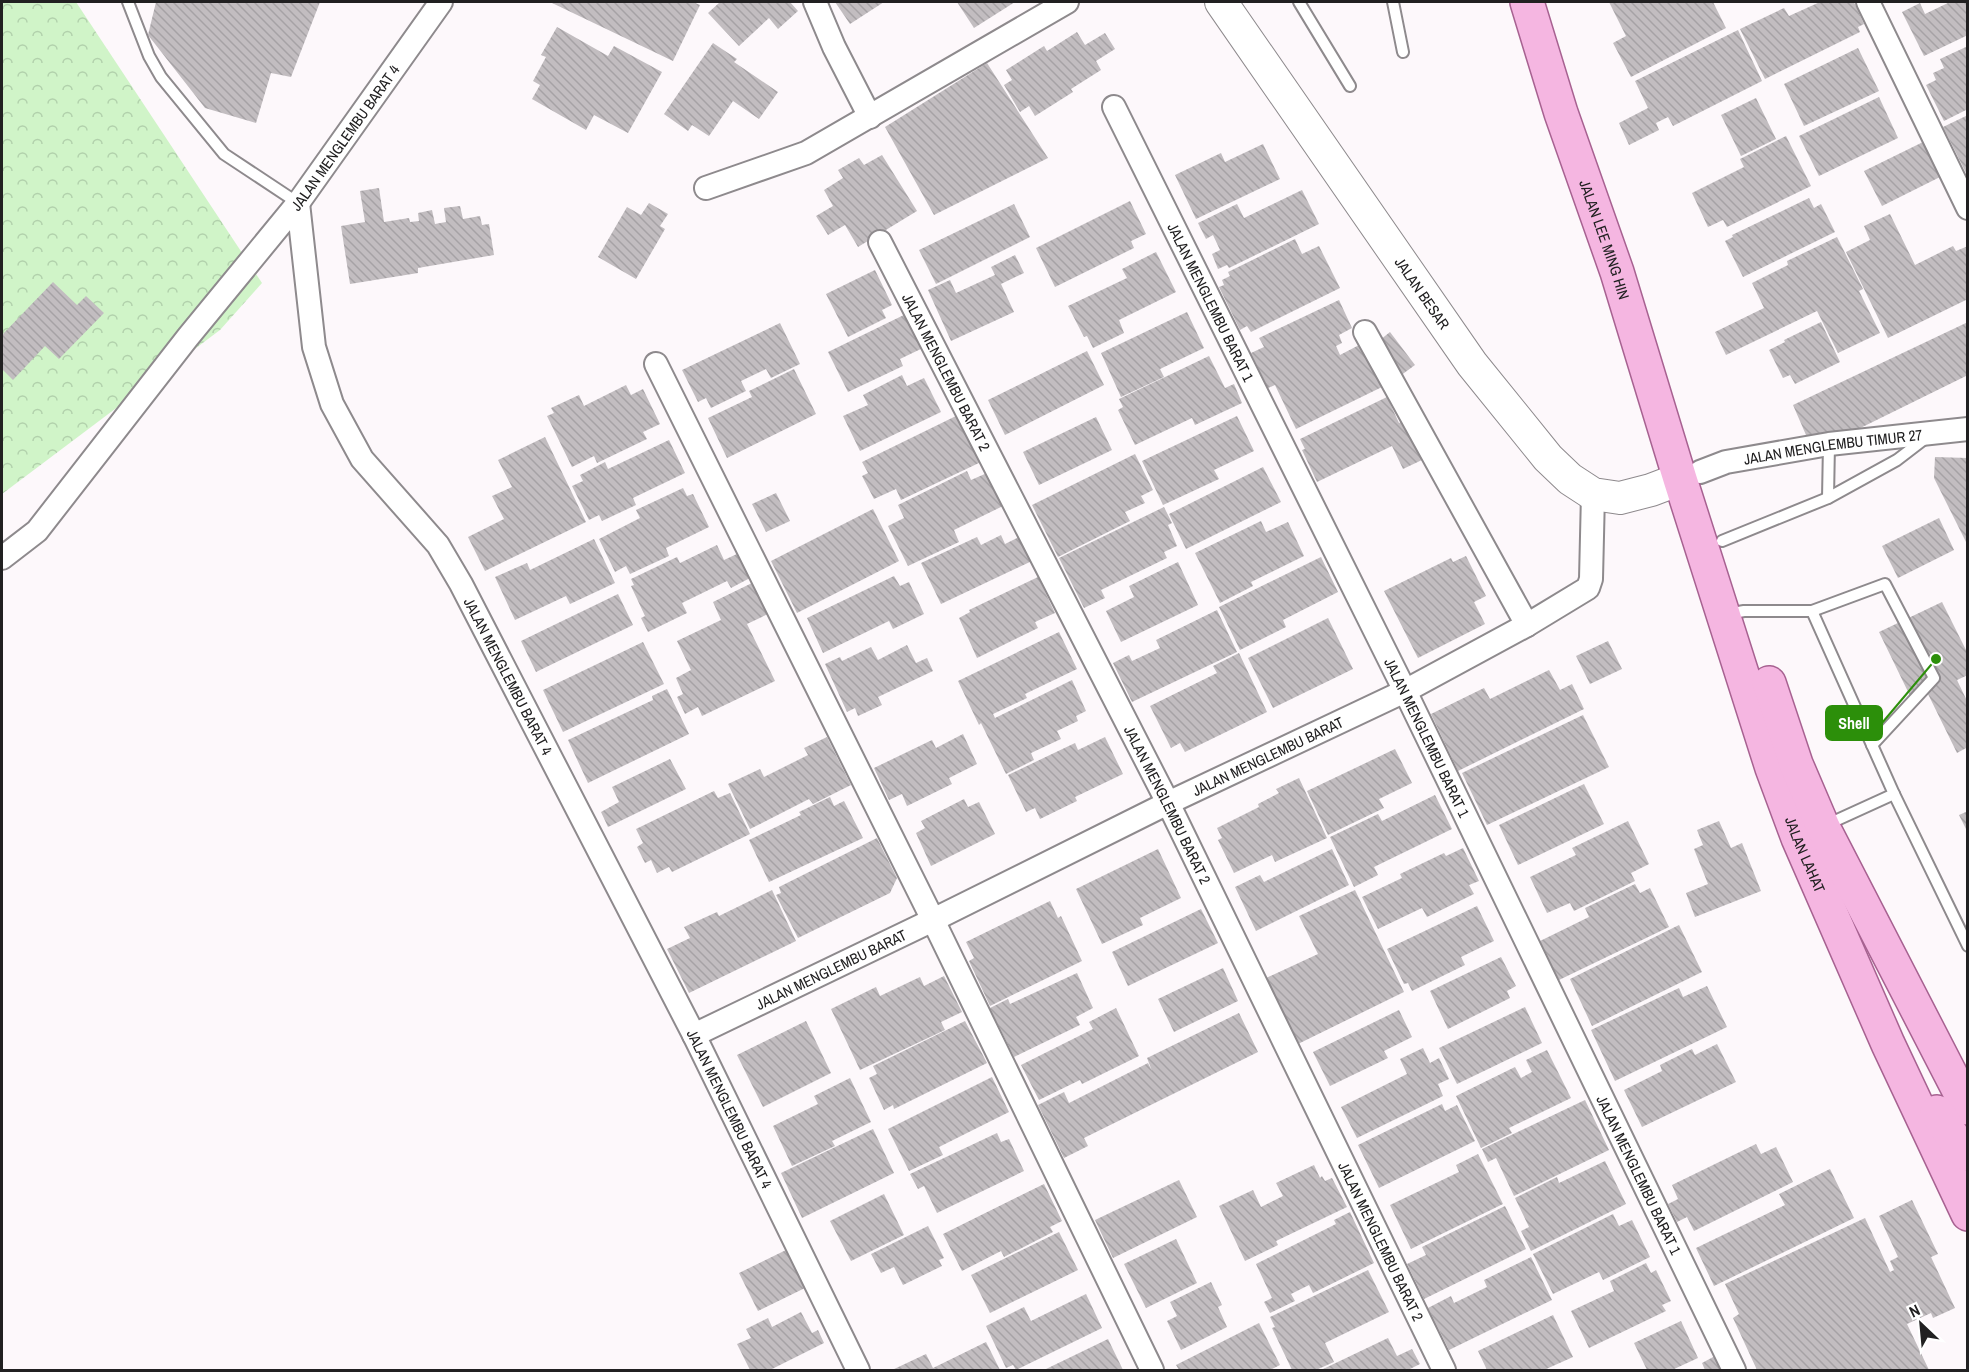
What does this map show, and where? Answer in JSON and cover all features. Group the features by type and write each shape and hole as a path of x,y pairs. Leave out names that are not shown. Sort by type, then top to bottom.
{"main road":[{"name":"JALAN BESAR","path":"1221,2 1472,364 1548,458 1570,479 1593,494 1620,498 1651,490 1695,474"},
{"name":"JALAN LEE MING HIN","path":"1527,2 1561,113 1617,272 1695,474"},
{"name":"JALAN LEE MING HIN","path":"1540,2 1663,357 1695,474"},
{"name":"JALAN LAHAT","path":"1695,474 1722,541 1734,613"},
{"name":"JALAN LAHAT","path":"1695,474 1734,613 1796,764 1828,906 1888,1044 1968,1215"},
{"name":"JALAN LAHAT","path":"1811,832 1968,1108"},
{"path":"1811,832 1884,907 1968,1058"},
{"path":"1828,906 1945,1126 1960,1148 1968,1154"}],"street":[{"name":"JALAN MENGLEMBU BARAT 4","path":"441,2 298,202 314,347 332,404 362,459 438,545 460,584 694,1035 858,1371"},
{"path":"815,2 834,47 870,117"},
{"path":"706,188 806,153 1067,2"},
{"path":"1868,2 1968,208"},
{"name":"JALAN MENGLEMBU BARAT 1","path":"1114,107 1405,691 1734,1371"},
{"path":"2,558 37,531 188,337 298,202"},
{"name":"JALAN MENGLEMBU BARAT 2","path":"880,242 1168,803 1443,1371"},
{"path":"1365,332 1527,624"},
{"path":"656,364 933,920 1152,1371"},
{"name":"JALAN MENGLEMBU TIMUR 27","path":"1695,474 1726,462 1829,444 1968,429"},
{"name":"JALAN MENGLEMBU BARAT","path":"694,1035 1168,803 1405,691 1588,588 1591,579 1593,494"}],"lane":[{"path":"128,2 149,56 161,77 224,154 298,202"},
{"path":"1299,2 1350,86"},
{"path":"1393,2 1403,52"},
{"path":"1722,541 1828,498 1898,460 1932,433"},
{"path":"1828,498 1829,444"},
{"path":"1734,613 1812,611 1885,584 1934,678 1872,745"},
{"path":"1812,611 1894,794 1968,946"},
{"path":"1811,832 1894,794"}],"green space":[{"path":"2,2 76,2 262,283 220,330 2,494"}],"building":[{"path":"156,2 320,2 291,77 271,73 256,123 205,108 148,35"},
{"path":"550,2 693,2 700,5 673,61"},
{"path":"720,2 790,2 798,11 778,29 769,18 739,46 708,13"},
{"path":"835,2 884,2 850,24"},
{"path":"957,2 1015,2 974,28"},
{"path":"1609,2 1713,2 1726,28 1631,77 1613,43 1626,36"},
{"path":"1820,2 1854,2 1864,24 1858,27 1860,32 1765,79 1740,29 1784,8 1789,16"},
{"path":"1950,2 1968,2 1968,35 1924,56 1902,12 1920,3 1925,14"},
{"path":"557,27 608,56 614,46 662,72 628,133 594,115 586,130 532,99 540,85 533,81 546,57 541,55"},
{"path":"1738,30 1762,81 1673,126 1668,117 1656,123 1659,130 1629,145 1619,123 1648,108 1635,81"},
{"path":"1077,32 1085,45 1105,33 1115,49 1096,61 1101,70 1071,89 1073,92 1035,116 1029,106 1020,112 1004,85 1012,80 1006,70 1044,46 1047,51"},
{"path":"713,43 737,59 734,62 778,92 759,119 733,101 709,136 692,125 688,131 664,114"},
{"path":"1968,46 1968,109 1944,121 1926,85 1936,80 1933,73 1944,68 1940,59"},
{"path":"1858,48 1879,91 1804,126 1784,84"},
{"path":"987,63 1048,158 934,215 885,127"},
{"path":"1879,97 1898,138 1819,176 1799,136"},
{"path":"1756,98 1776,139 1741,156 1721,115"},
{"path":"1968,115 1968,177 1943,127"},
{"path":"1786,136 1811,186 1727,227 1723,220 1708,227 1692,193 1744,167 1740,159"},
{"path":"1923,142 1940,177 1882,206 1864,171"},
{"path":"1263,144 1280,179 1196,219 1175,175 1221,153 1225,162"},
{"path":"882,155 917,211 858,247 845,225 828,235 816,216 833,206 824,190 843,178 838,170 859,158 864,165"},
{"path":"379,188 384,222 409,218 410,222 419,221 418,213 432,210 435,224 446,222 444,208 460,206 463,219 480,216 482,225 489,224 494,255 418,268 418,273 350,284 341,226 365,222 360,191"},
{"path":"1302,190 1319,224 1229,268 1227,265 1218,269 1212,254 1220,250 1213,235 1206,239 1198,223 1237,204 1244,218"},
{"path":"1809,198 1814,208 1821,204 1835,232 1743,277 1725,241 1733,237 1732,235"},
{"path":"1130,201 1146,234 1131,241 1134,248 1055,287 1036,248"},
{"path":"649,203 668,214 660,226 665,229 636,279 598,257 627,207 641,215"},
{"path":"1014,204 1030,237 936,284 919,250"},
{"path":"1890,214 1915,265 1953,246 1956,251 1968,246 1968,299 1888,338 1846,252 1870,240 1864,226"},
{"path":"1837,237 1863,289 1859,291 1880,333 1838,353 1817,311 1726,355 1715,332 1764,308 1752,283 1788,265 1787,261"},
{"path":"1295,239 1302,254 1319,246 1340,288 1251,332 1247,326 1240,330 1219,287 1224,285 1222,280 1230,276 1228,272"},
{"path":"1156,252 1176,292 1119,320 1124,333 1093,348 1087,336 1084,337 1068,306 1127,278 1122,269"},
{"path":"1015,255 1024,273 1001,284 1014,312 951,341 928,290 950,280 956,293 995,275 991,267"},
{"path":"875,270 892,305 882,310 886,318 848,337 826,294"},
{"path":"53,282 77,305 86,296 104,313 59,359 45,346 13,380 2,369 2,335"},
{"path":"1339,300 1352,328 1339,335 1342,343 1336,346 1340,355 1361,344 1382,387 1296,429 1275,385 1268,388 1251,353 1264,347 1259,338"},
{"path":"910,312 927,346 900,359 903,366 848,392 828,352"},
{"path":"1187,312 1204,348 1160,369 1164,377 1121,397 1101,353"},
{"path":"1821,322 1840,362 1795,384 1790,375 1783,378 1769,350"},
{"path":"1968,322 1968,375 1832,442 1806,435 1793,405"},
{"path":"780,323 800,364 771,378 766,369 741,381 746,391 711,408 706,398 698,402 682,370"},
{"path":"1390,332 1415,365 1400,376 1375,344"},
{"path":"1087,351 1104,385 1005,435 988,400"},
{"path":"1209,356 1225,388 1234,384 1242,403 1195,425 1192,418 1135,445 1118,410 1123,407 1119,399"},
{"path":"794,369 816,414 727,458 708,418 752,397 749,391"},
{"path":"902,375 907,386 924,378 941,412 860,451 843,416 868,405 863,395"},
{"path":"626,385 631,395 643,389 660,424 643,432 647,439 597,463 594,456 572,467 547,416 554,413 551,408 579,395 584,406"},
{"path":"1387,397 1399,423 1403,421 1422,460 1403,469 1392,446 1317,482 1302,450 1305,449 1300,439"},
{"path":"958,415 981,462 901,500 896,489 874,499 862,476 868,473 862,462"},
{"path":"1237,416 1254,451 1214,470 1219,479 1163,505 1142,461"},
{"path":"1096,417 1112,450 1039,485 1023,452"},
{"path":"545,437 586,522 485,571 468,537 504,519 492,496 512,487 498,460"},
{"path":"669,440 685,473 633,498 636,505 602,521 599,515 589,520 572,486 583,481 580,475 605,462 608,469"},
{"path":"1135,454 1153,490 1141,496 1145,503 1125,512 1130,521 1058,557 1032,505"},
{"path":"1935,457 1968,458 1968,546 1934,478"},
{"path":"1263,467 1281,502 1186,549 1169,514"},
{"path":"967,471 971,480 987,473 1003,506 954,530 959,542 908,566 888,526 904,518 898,505"},
{"path":"683,488 687,496 693,494 709,527 666,548 669,556 630,574 626,566 615,572 599,539 640,518 636,510"},
{"path":"776,493 790,521 766,532 752,504"},
{"path":"1164,507 1172,523 1168,525 1177,546 1164,552 1167,558 1101,590 1105,598 1084,608 1059,558"},
{"path":"873,509 899,561 797,613 771,561"},
{"path":"1939,518 1954,550 1898,578 1882,546"},
{"path":"1261,521 1266,532 1288,522 1304,556 1251,582 1253,586 1220,603 1195,553"},
{"path":"1001,535 1005,544 1021,536 1032,561 941,604 921,563 977,537 981,545"},
{"path":"594,539 615,583 570,604 566,596 515,620 495,577 527,563 530,570"},
{"path":"717,545 724,560 739,553 750,578 731,588 727,581 682,603 687,613 648,632 641,618 645,616 631,586 634,585 631,579 677,557 680,563"},
{"path":"1466,556 1486,596 1474,602 1485,624 1418,658 1384,591 1451,558 1453,562"},
{"path":"1321,557 1338,592 1283,620 1286,627 1240,650 1219,607"},
{"path":"1178,562 1198,605 1121,642 1106,611 1134,597 1129,586"},
{"path":"894,576 900,586 909,582 924,614 893,629 889,621 823,653 807,618"},
{"path":"1038,577 1055,613 1035,622 1038,628 977,658 959,618 970,612 969,610"},
{"path":"752,583 768,614 747,624 775,681 702,716 698,707 685,714 677,697 683,694 676,678 691,670 677,641 721,620 713,602"},
{"path":"618,594 633,625 536,672 521,641"},
{"path":"1942,602 1968,654 1968,675 1957,680 1968,703 1968,747 1957,753 1928,694 1913,702 1879,632"},
{"path":"1217,610 1237,652 1132,702 1113,663 1129,655 1132,661 1160,648 1156,640"},
{"path":"1328,618 1353,669 1273,708 1248,658"},
{"path":"1059,632 1077,669 1025,694 1027,698 993,714 995,718 1072,680 1086,711 1076,716 1078,721 1057,731 1061,739 1031,753 1034,760 1006,774 958,681"},
{"path":"1608,641 1622,669 1590,684 1576,656"},
{"path":"643,642 664,684 563,732 543,690"},
{"path":"907,645 916,663 927,658 933,671 878,697 882,705 858,716 855,708 847,712 825,664 840,657 842,661 871,647 878,660"},
{"path":"1239,653 1267,712 1185,752 1180,743 1171,748 1150,706 1217,673 1213,666"},
{"path":"1549,670 1560,690 1572,684 1584,709 1458,771 1431,714 1484,688 1490,699"},
{"path":"667,689 689,734 588,783 568,740 653,700 652,696"},
{"path":"1583,715 1609,767 1487,825 1462,773"},
{"path":"963,734 977,764 949,778 952,784 907,806 902,794 889,800 874,768 932,740 936,748"},
{"path":"827,737 851,785 813,804 809,799 750,829 728,784 760,769 764,777 808,755 804,748"},
{"path":"1105,737 1123,774 1075,797 1077,801 1040,819 1035,808 1026,812 1008,775 1075,743 1078,750"},
{"path":"1395,749 1412,783 1379,799 1384,808 1328,835 1307,791"},
{"path":"670,759 686,789 608,827 601,812 619,802 612,787"},
{"path":"1299,778 1327,838 1275,862 1272,855 1234,873 1218,840 1222,838 1217,828 1259,807 1258,804 1279,793 1276,789"},
{"path":"1584,784 1604,824 1518,865 1499,825"},
{"path":"714,791 718,798 730,793 750,834 672,872 669,867 657,873 651,860 645,863 637,847 643,843 636,829"},
{"path":"1435,795 1452,829 1374,867 1378,875 1354,887 1330,837 1378,814 1382,821"},
{"path":"830,797 834,806 844,801 863,838 769,882 749,840 801,815 799,812"},
{"path":"964,799 968,807 979,802 995,834 931,866 916,833 925,828 921,821"},
{"path":"1968,811 1968,833 1959,815"},
{"path":"1628,821 1649,864 1631,873 1635,881 1574,911 1570,903 1547,913 1530,877 1576,855 1572,848"},
{"path":"1719,821 1731,848 1742,843 1761,891 1695,917 1686,893 1708,884 1694,849 1703,845 1697,830"},
{"path":"877,838 897,878 890,893 798,938 776,895 781,893 779,887"},
{"path":"1463,848 1479,881 1469,885 1474,894 1427,917 1422,908 1378,929 1362,897 1402,878 1400,874 1444,853 1446,856"},
{"path":"1158,849 1181,898 1140,918 1143,925 1102,944 1076,889"},
{"path":"1332,849 1349,885 1256,931 1235,887 1260,875 1264,882"},
{"path":"1635,884 1640,893 1650,888 1669,927 1559,980 1540,941 1589,917 1585,908"},
{"path":"772,890 796,941 689,993 667,949 690,938 684,927 717,912 719,916"},
{"path":"1355,890 1404,992 1298,1044 1266,978 1318,954 1299,916"},
{"path":"1050,901 1058,918 1061,916 1082,961 990,1006 969,961 974,958 966,942"},
{"path":"1477,906 1494,941 1461,957 1465,965 1412,991 1408,983 1404,984 1387,949"},
{"path":"1201,909 1218,943 1128,986 1112,952"},
{"path":"1679,925 1702,972 1592,1026 1570,979"},
{"path":"1501,957 1516,986 1507,991 1510,998 1448,1029 1430,991"},
{"path":"1223,968 1238,1001 1174,1032 1158,999"},
{"path":"1077,973 1093,1008 1076,1017 1080,1025 1014,1057 990,1008 1008,999 1010,1004"},
{"path":"944,976 962,1012 941,1022 945,1030 860,1070 831,1009 876,987 880,996 920,977 924,986"},
{"path":"1707,986 1727,1027 1615,1081 1591,1030 1679,988 1683,997"},
{"path":"1525,1007 1542,1043 1457,1084 1439,1048"},
{"path":"1116,1008 1139,1056 1082,1084 1080,1080 1039,1100 1021,1065 1093,1029 1089,1022"},
{"path":"1399,1010 1412,1037 1384,1051 1388,1058 1330,1086 1313,1052"},
{"path":"1239,1013 1258,1052 1084,1138 1088,1146 1064,1158 1038,1105 1064,1092 1069,1103 1148,1063 1152,1071 1147,1058"},
{"path":"806,1021 831,1073 763,1107 737,1055"},
{"path":"965,1021 987,1063 894,1109 893,1105 884,1110 869,1078 877,1074 873,1066"},
{"path":"1717,1044 1736,1082 1642,1127 1624,1090 1662,1071 1660,1065 1692,1049 1695,1055"},
{"path":"1423,1048 1430,1063 1439,1058 1449,1079 1438,1084 1443,1096 1357,1138 1341,1107 1407,1074 1400,1059"},
{"path":"1547,1050 1571,1098 1509,1128 1512,1133 1481,1148 1456,1096 1515,1067 1521,1078 1532,1072 1526,1060"},
{"path":"992,1077 1009,1112 939,1147 943,1155 909,1171 888,1129"},
{"path":"850,1078 871,1122 832,1141 835,1146 792,1166 773,1126 818,1104 814,1096"},
{"path":"1585,1100 1609,1150 1514,1196 1496,1158 1488,1162 1482,1149"},
{"path":"1442,1104 1445,1111 1457,1105 1475,1141 1379,1188 1358,1145"},
{"path":"873,1129 894,1173 802,1218 781,1173"},
{"path":"997,1133 1001,1142 1009,1139 1024,1171 937,1213 924,1186 918,1189 910,1174"},
{"path":"1756,1144 1761,1154 1776,1147 1793,1182 1694,1231 1687,1217 1677,1222 1668,1204 1678,1199 1672,1185"},
{"path":"1478,1154 1503,1204 1411,1249 1390,1205 1459,1172 1456,1165"},
{"path":"1605,1161 1626,1204 1531,1251 1521,1231 1529,1227 1515,1198 1557,1177 1559,1183"},
{"path":"1314,1165 1320,1178 1322,1176 1325,1181 1332,1178 1347,1207 1276,1241 1278,1245 1245,1261 1219,1206 1253,1190 1261,1207 1283,1196 1276,1183"},
{"path":"1830,1169 1854,1218 1714,1286 1696,1248 1785,1205 1779,1194"},
{"path":"1179,1180 1197,1217 1113,1258 1095,1220"},
{"path":"1044,1184 1062,1221 1050,1227 1053,1232 1004,1257 1001,1251 962,1271 943,1234"},
{"path":"884,1194 904,1235 851,1261 830,1221"},
{"path":"1912,1200 1938,1254 1931,1257 1955,1308 1933,1318 1931,1313 1907,1324 1929,1370 1757,1370 1733,1318 1739,1314 1725,1284 1865,1218 1890,1272 1894,1270 1890,1261 1898,1257 1879,1216"},
{"path":"1505,1206 1526,1249 1424,1299 1407,1264 1426,1255 1422,1247"},
{"path":"1350,1212 1374,1263 1313,1293 1309,1285 1291,1294 1295,1301 1270,1313 1264,1302 1272,1298 1256,1264 1336,1224 1334,1220"},
{"path":"1613,1214 1619,1226 1632,1220 1650,1257 1603,1280 1599,1272 1553,1294 1533,1254"},
{"path":"928,1226 944,1258 939,1260 942,1266 903,1285 894,1267 881,1273 871,1254"},
{"path":"1059,1232 1078,1270 990,1313 971,1275"},
{"path":"1176,1239 1197,1283 1146,1308 1124,1264"},
{"path":"786,1250 805,1288 758,1311 739,1273"},
{"path":"1531,1257 1552,1300 1449,1350 1428,1308 1451,1296 1454,1303 1487,1287 1484,1280"},
{"path":"1646,1263 1651,1273 1656,1270 1671,1301 1662,1305 1666,1311 1589,1348 1571,1311 1614,1291 1610,1281"},
{"path":"1368,1270 1389,1312 1325,1343 1334,1362 1316,1370 1292,1370 1272,1328 1275,1327 1270,1317"},
{"path":"1211,1282 1222,1305 1218,1307 1227,1327 1181,1350 1167,1321 1177,1316 1170,1302"},
{"path":"1086,1294 1102,1328 1016,1370 1013,1365 1006,1368 986,1326 1024,1307 1031,1321"},
{"path":"801,1312 812,1333 818,1330 824,1343 770,1370 750,1370 737,1344 751,1338 746,1329 768,1318 772,1327"},
{"path":"1553,1315 1573,1357 1544,1370 1487,1370 1478,1351"},
{"path":"1681,1321 1698,1358 1672,1370 1647,1370 1634,1343"},
{"path":"1259,1323 1280,1365 1270,1370 1179,1370 1176,1365"},
{"path":"1388,1338 1397,1356 1412,1349 1420,1364 1408,1370 1321,1370"},
{"path":"1108,1339 1123,1370 1046,1369"},
{"path":"986,1342 1000,1370 892,1370 926,1354 933,1368"},
{"path":"1715,1356 1722,1370 1705,1370 1702,1363"}],"place":[{"name":"Shell","path":"1936,659"}]}
